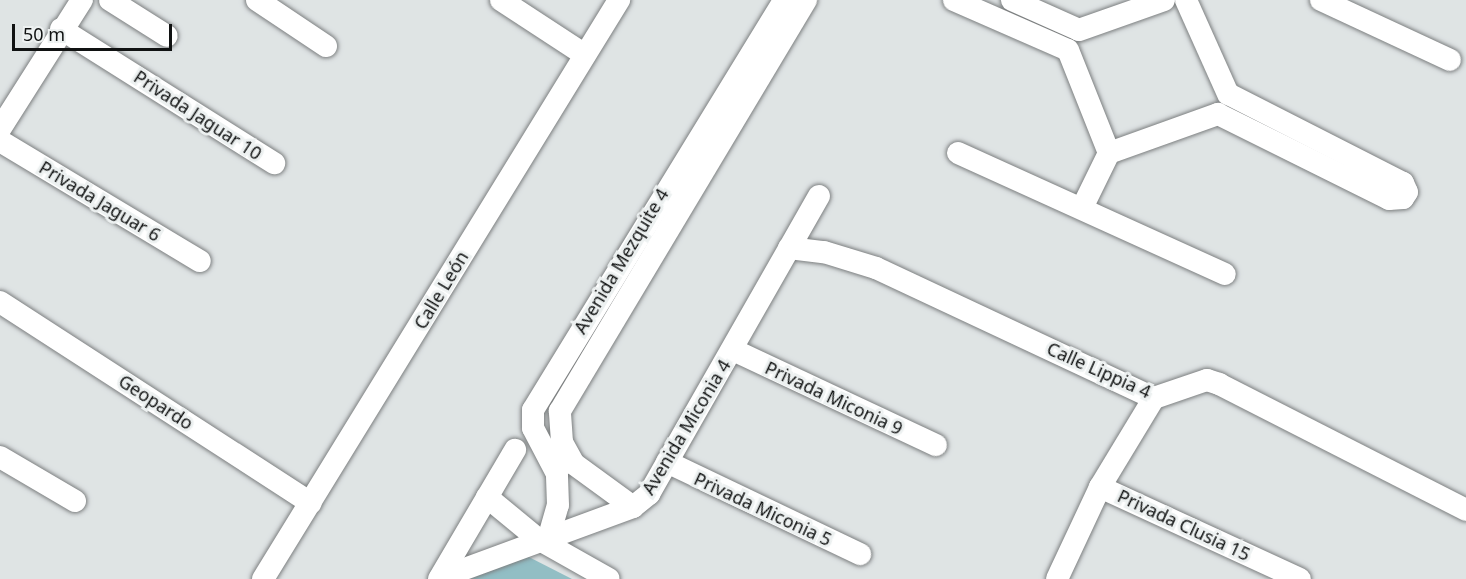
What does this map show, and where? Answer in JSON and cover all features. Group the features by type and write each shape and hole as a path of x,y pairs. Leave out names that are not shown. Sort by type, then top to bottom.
{"street":[{"path":"0,129 81,0"},
{"path":"110,0 167,36"},
{"path":"256,0 326,46"},
{"path":"501,0 585,55"},
{"name":"Calle León","path":"263,579 619,0"},
{"name":"Avenida Mezquite 4","path":"543,538 558,490 554,445 564,402 613,317 784,0"},
{"name":"Avenida Mezquite 4","path":"633,507 587,477 533,428 533,410 594,306 719,119 806,0"},
{"path":"954,0 1074,40 1164,0"},
{"path":"1012,0 1074,40 1109,153"},
{"path":"1186,0 1223,104 1398,192"},
{"path":"1321,0 1450,60"},
{"name":"Privada Jaguar 10","path":"61,29 274,163"},
{"path":"1082,208 1109,153 1223,104"},
{"name":"Privada Jaguar 6","path":"0,141 200,261"},
{"path":"958,153 1225,274"},
{"name":"Avenida Miconia 4","path":"439,578 543,538 633,507 649,494 819,196"},
{"name":"Calle Lippia 4","path":"789,248 825,252 876,268 1154,398 1207,380 1466,510"},
{"name":"Geopardo","path":"0,302 311,503"},
{"path":"594,306 613,317"},
{"name":"Privada Miconia 9","path":"733,350 936,445"},
{"path":"1057,579 1101,487 1154,398"},
{"path":"439,578 515,450"},
{"path":"0,458 75,501"},
{"name":"Privada Miconia 5","path":"667,462 860,554"},
{"name":"Privada Clusia 15","path":"1101,487 1300,579"},
{"path":"487,497 543,538 609,579"}],"shaded area":[{"path":"521,553 572,579 456,579"}]}
